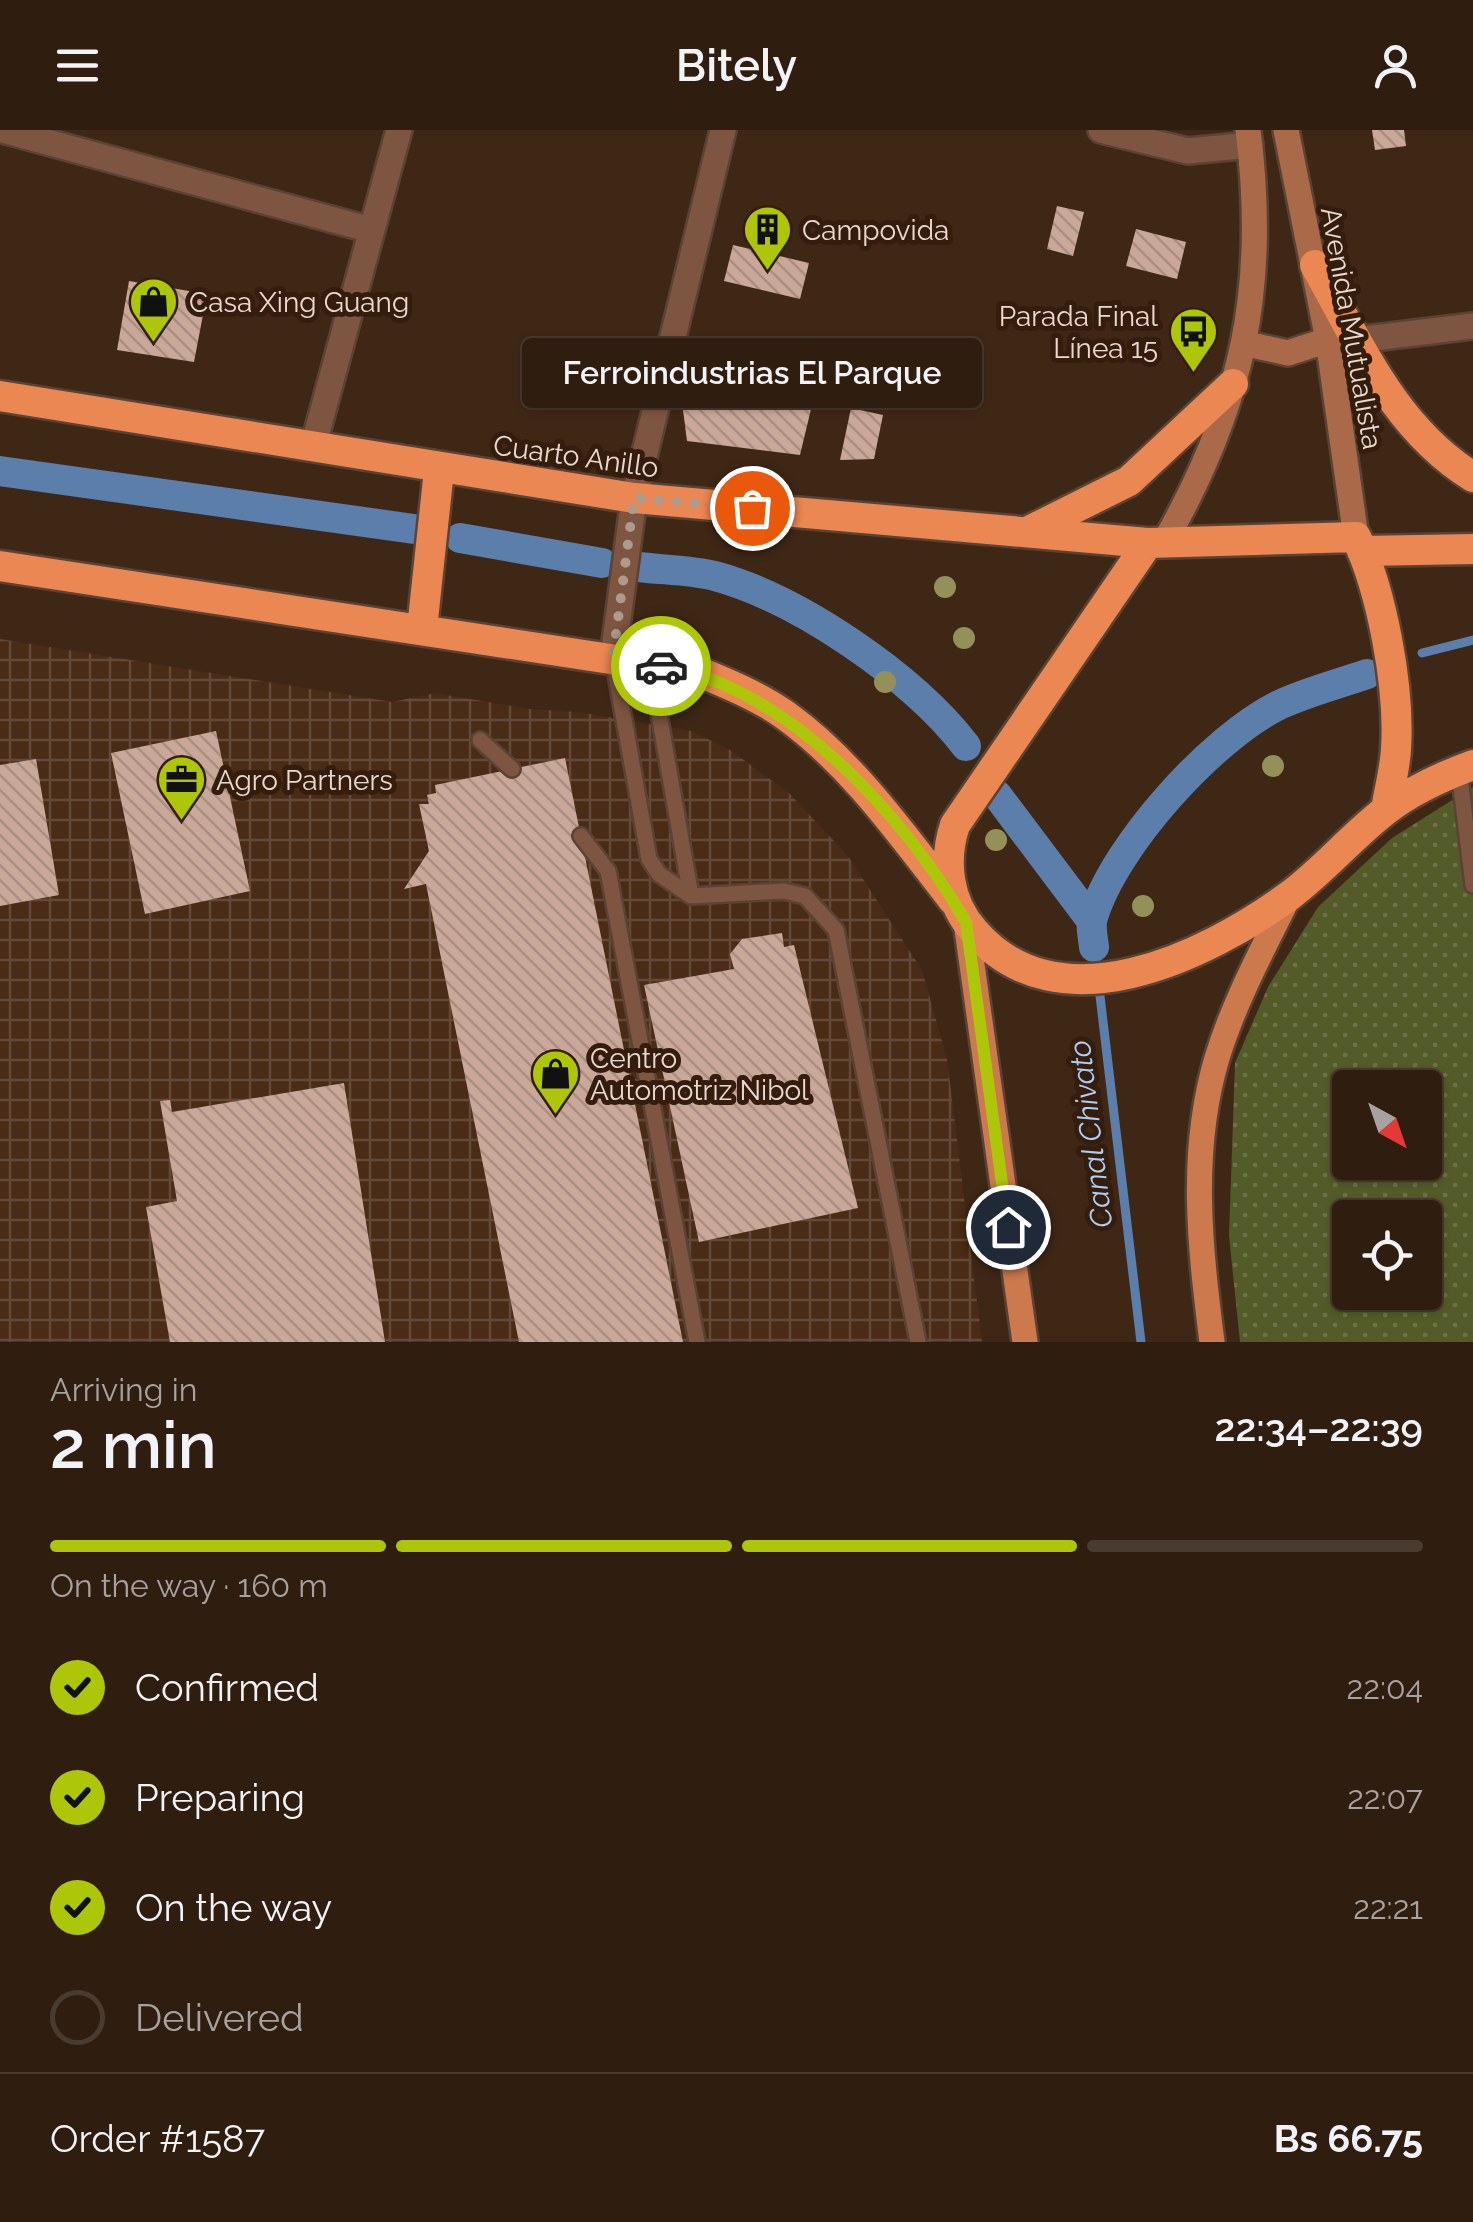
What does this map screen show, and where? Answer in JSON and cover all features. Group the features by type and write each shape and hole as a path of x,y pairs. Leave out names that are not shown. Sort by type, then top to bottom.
{"highway":[{"path":"1315,265 1343,340 1427,441 1473,478"},
{"path":"1026,532 1129,481 1233,384"},
{"name":"Cuarto Anillo","path":"0,396 440,470 634,498 1156,542 1473,549"},
{"path":"422,628 440,470"},
{"path":"959,911 948,846 969,798 1156,542"},
{"path":"1359,544 1385,640 1394,694 1396,750 1386,810"},
{"path":"0,566 702,673 786,716 891,821 959,911 1006,958 1030,972 1071,981 1124,974 1226,937 1289,896 1386,810 1466,767"}],"main road":[{"name":"Avenida Mutualista","path":"1286,130 1315,265"},
{"path":"1156,542 1198,483 1247,344 1256,250 1249,138"},
{"name":"Avenida Mutualista","path":"1343,340 1359,544"},
{"path":"1247,344 1288,353 1343,340"},
{"path":"1212,1342 1199,1236 1200,1146 1216,1060 1242,992 1289,896"},
{"path":"959,911 1025,1342"}],"street":[{"path":"3,130 372,230"},
{"path":"313,447 398,130"},
{"path":"613,657 634,498 724,130"},
{"path":"1101,130 1188,151 1249,138"},
{"path":"1343,340 1473,326"}],"lane":[{"path":"613,657 648,859 658,874 691,896 784,891 805,896 836,930 918,1342"},
{"path":"658,666 659,714 691,896"},
{"path":"480,740 512,769"},
{"path":"1466,767 1473,885"},
{"path":"581,836 608,871 696,1342"}],"shaded area":[{"path":"0,639 392,702 435,693 530,709 579,712 691,731 730,750 789,793 848,856 922,970 947,1059 982,1342 0,1342"}],"green space":[{"path":"1473,787 1473,1342 1240,1342 1229,1236 1235,1063 1268,987 1318,907 1392,838"}],"building":[{"path":"1372,130 1404,130 1406,146 1375,150"},
{"path":"1057,206 1084,212 1073,256 1047,249"},
{"path":"1136,229 1186,242 1177,279 1126,266"},
{"name":"Campovida","path":"733,245 809,263 800,299 724,281"},
{"path":"129,281 207,294 194,362 117,350"},
{"path":"678,371 812,405 800,455 687,441"},
{"path":"851,408 883,415 874,459 840,460"},
{"name":"Agro Partners","path":"216,731 250,891 145,914 111,753"},
{"name":"Centro Automotriz Nibol","path":"565,758 683,1342 519,1342 426,884 404,889 429,851 419,804 429,804 427,795 436,793 435,785"},
{"path":"36,759 59,895 0,906 0,765"},
{"path":"782,933 784,947 794,945 858,1208 699,1242 644,985 734,969 730,954 742,939"},
{"path":"344,1083 385,1342 170,1342 146,1207 177,1201 160,1101 170,1100 172,1112"}],"waterway":[{"path":"0,471 414,529"},
{"path":"460,538 602,563"},
{"path":"639,567 715,576 748,587 817,622 885,668 966,746"},
{"path":"1422,653 1473,640"},
{"path":"1094,947 1093,917 1105,889 1122,858 1169,796 1253,721 1279,705 1367,674"},
{"path":"997,795 1091,920"},
{"name":"Canal Chivato","path":"1091,920 1141,1342"}],"way so far":[{"path":"661,666 613,657 634,498 752,508"}],"place":[{"name":"Campovida","path":"767,272"},
{"name":"Casa Xing Guang","path":"154,344"},
{"name":"Parada Final Línea 15","path":"1193,374"},
{"name":"Ferroindustrias El Parque","path":"752,508"},
{"name":"Agro Partners","path":"181,822"},
{"name":"Centro Automotriz Nibol","path":"555,1116"}],"route":[{"path":"661,666 702,673 743,690 786,716 891,821 953,900 966,922 1008,1227"}]}
